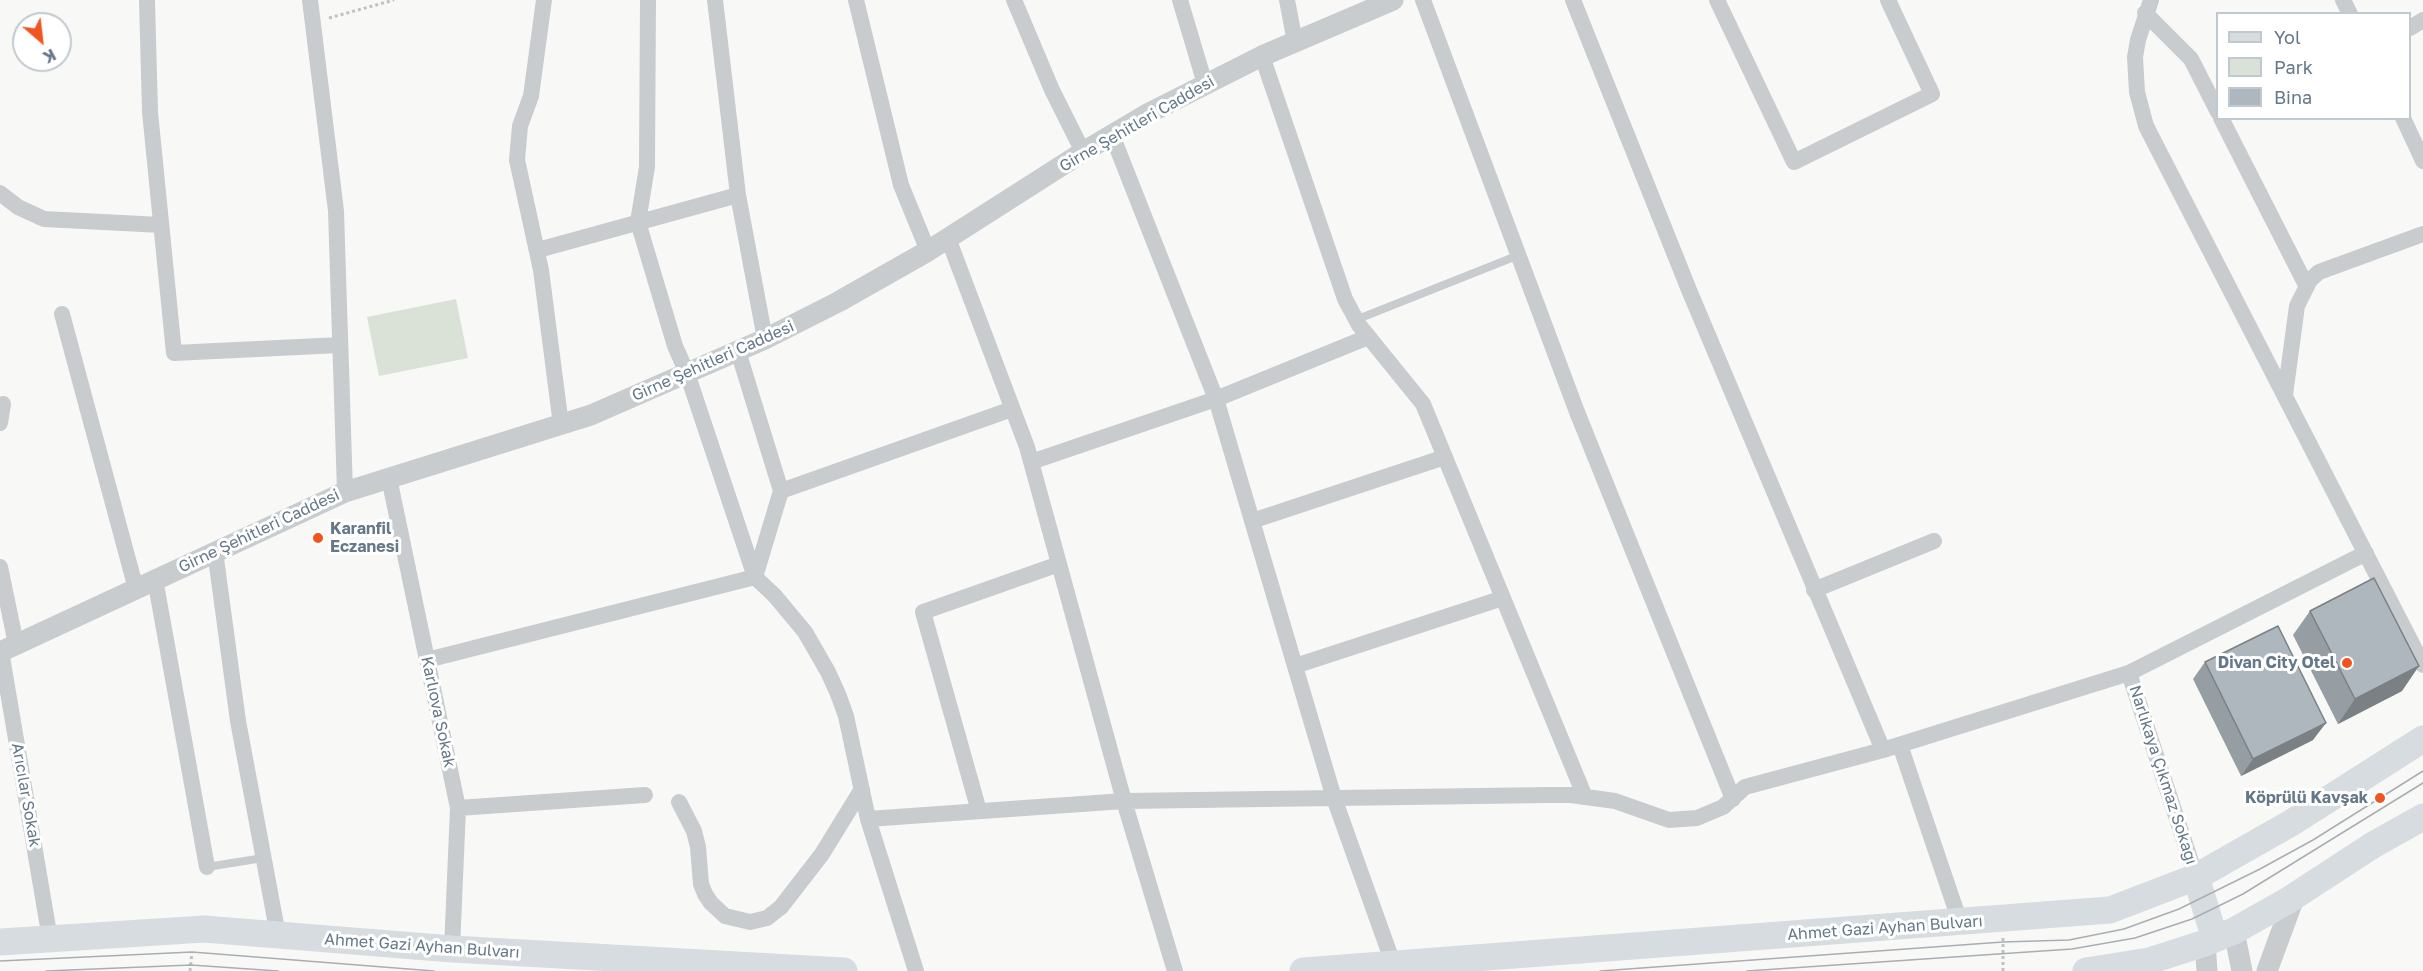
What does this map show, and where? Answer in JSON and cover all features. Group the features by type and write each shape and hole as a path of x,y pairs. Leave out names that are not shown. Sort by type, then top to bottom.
{"main road":[{"name":"Ahmet Gazi Ayhan Bulvarı","path":"1303,971 1394,966 2110,909 2196,877 2291,823 2423,739"},
{"path":"2086,971 2125,969 2218,937 2295,895 2423,817"},
{"path":"2196,877 2218,937"},
{"name":"Ahmet Gazi Ayhan Bulvarı","path":"0,942 204,929 452,949 844,971"}],"street":[{"path":"147,0 150,112 174,353 340,345"},
{"path":"310,0 336,211 345,492"},
{"path":"543,0 531,96 517,141 519,178 537,250 561,425"},
{"path":"648,0 647,167 638,222 675,346 687,373 755,577 790,613 811,642 828,672 846,716 868,819 916,971"},
{"path":"715,0 738,195 765,339"},
{"path":"856,0 901,185 928,251"},
{"path":"1014,0 1052,90 1083,153"},
{"path":"1180,0 1205,84"},
{"path":"1287,0 1295,42"},
{"name":"Girne Şehitleri Caddesi","path":"6,649 345,492 561,425 765,339 838,302 928,251 1112,135 1205,84 1262,56 1394,0"},
{"path":"1423,0 1577,412 1733,800"},
{"path":"1573,0 1689,290 1883,750"},
{"path":"1717,0 1794,162 1932,94 1888,0"},
{"path":"2148,7 2191,59 2216,110"},
{"path":"2148,7 2138,40 2135,74 2140,109 2146,126 2423,665"},
{"path":"1262,56 1345,299 1363,331 1423,404 1585,797"},
{"path":"2222,120 2306,285"},
{"path":"2404,120 2423,161"},
{"path":"1112,135 1216,399 1334,798 1394,966"},
{"path":"0,193 18,207 44,219 161,225"},
{"path":"537,250 738,195"},
{"path":"2285,395 2297,306 2306,285 2319,272 2423,234"},
{"path":"948,238 1030,462 1124,801 1175,971"},
{"path":"62,314 136,589"},
{"path":"1030,462 1216,399 1363,331"},
{"path":"738,351 781,491 755,577"},
{"path":"0,423 3,404"},
{"path":"781,491 1012,409"},
{"path":"1252,521 1445,457"},
{"name":"Karlıova Sokak","path":"389,478 458,808 452,949"},
{"path":"1814,590 1934,541"},
{"path":"215,551 238,721 278,935"},
{"path":"868,819 1124,801 1549,795 1585,797 1633,806 1669,820 1704,816 1733,800 1745,787 1900,745 2129,673 2366,554"},
{"path":"979,812 923,612 1059,564"},
{"name":"Arıcılar Sokak","path":"0,567 6,649 50,939"},
{"path":"427,660 755,577"},
{"path":"156,579 207,867"},
{"path":"1295,666 1503,598"},
{"name":"Narlıkaya Çıkmaz Sokağı","path":"2129,673 2196,877"},
{"path":"1900,745 1960,922"},
{"path":"679,802 694,831 705,894 725,916 750,922 767,918 781,907 822,854 862,789"},
{"path":"458,808 645,795"},
{"path":"2267,971 2295,895"},
{"path":"2207,971 2218,937"},
{"path":"2218,937 2242,971"}],"lane":[{"path":"1363,331 1363,317 1519,255"},
{"path":"207,867 263,858"}],"path":[{"path":"313,22 394,0"},
{"path":"2003,919 2003,971"}],"green space":[{"path":"456,299 468,358 379,376 367,317"}],"building":[{"path":"2374,578 2419,666 2355,699 2310,611"},
{"path":"2278,626 2326,723 2253,759 2205,662"}],"tram line":[{"path":"1600,971 2003,942 2069,940 2124,929 2179,909 2260,869 2313,840 2423,771"},
{"path":"1747,971 2072,949 2135,938 2192,919 2243,894 2423,783"},
{"path":"0,961 192,952 434,971"},
{"path":"46,971 191,965 278,971"}],"place":[{"name":"Karanfil Eczanesi","path":"318,538"},
{"name":"Divan City Otel","path":"2347,663"},
{"name":"Köprülü Kavşak","path":"2380,798"}]}
